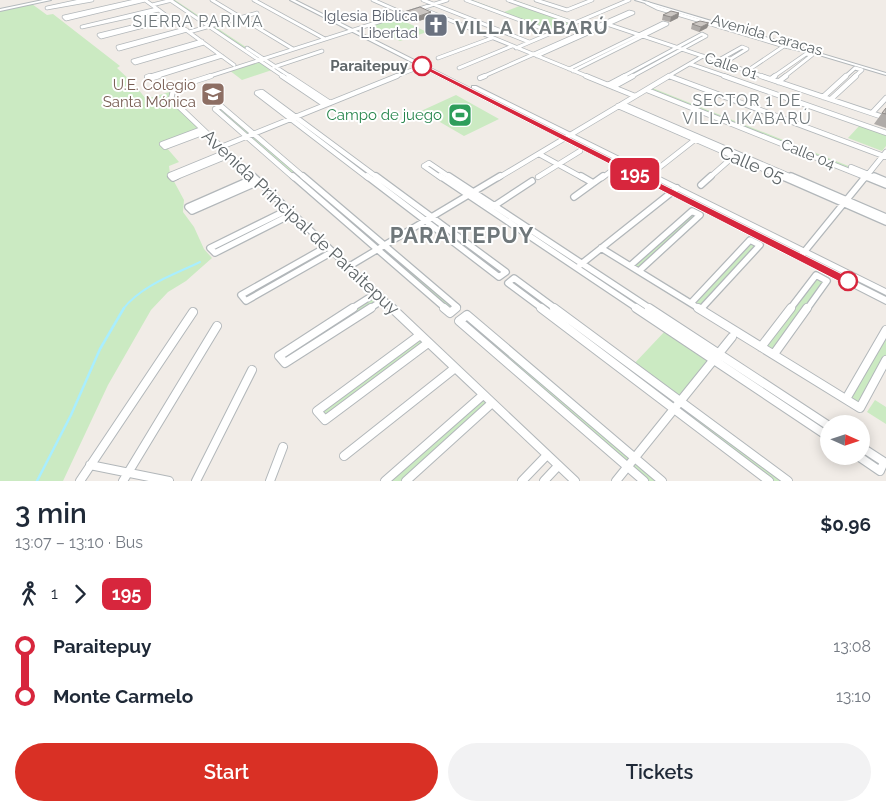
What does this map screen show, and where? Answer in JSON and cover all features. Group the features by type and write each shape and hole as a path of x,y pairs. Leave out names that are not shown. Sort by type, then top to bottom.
{"main road":[{"path":"0,9 39,0"},
{"path":"0,9 50,0"}],"street":[{"path":"84,0 47,8 92,0"},
{"path":"139,0 64,17 145,0 234,65"},
{"path":"152,5 172,0 325,105"},
{"path":"212,0 296,49"},
{"path":"218,0 223,5"},
{"path":"254,0 328,38"},
{"path":"261,0 274,9"},
{"path":"292,0 568,136 672,192 886,301"},
{"path":"300,0 422,66 677,188 886,292"},
{"path":"374,0 407,13"},
{"path":"380,0 407,13"},
{"path":"423,0 530,41"},
{"path":"429,0 435,4"},
{"name":"Avenida Principal de Paraitepuy","path":"447,0 186,84 172,93 172,101 575,481"},
{"path":"466,0 553,32"},
{"path":"472,0 503,13"},
{"path":"508,0 575,22"},
{"path":"514,0 524,5"},
{"path":"538,0 565,10 592,0"},
{"path":"565,10 588,0"},
{"path":"459,68 629,0"},
{"name":"Avenida Caracas","path":"637,0 886,70"},
{"name":"Avenida Caracas","path":"647,2 657,8 784,46 812,52"},
{"name":"Avenida Caracas","path":"647,2 886,74"},
{"path":"421,8 635,96"},
{"path":"158,9 84,28 82,27 158,9"},
{"path":"262,12 274,9"},
{"path":"480,78 633,13 629,12 606,24"},
{"path":"187,30 119,49 118,47 187,30 211,26 257,14"},
{"path":"170,18 101,37 99,36 170,18"},
{"path":"571,70 668,24 663,23 641,36"},
{"name":"Calle 01","path":"606,24 886,118"},
{"path":"613,87 702,34 706,36 679,48"},
{"path":"438,58 492,38"},
{"path":"203,42 135,63 133,61 203,42"},
{"path":"747,71 784,46"},
{"path":"717,61 742,47 747,49 724,64"},
{"path":"270,68 322,51"},
{"path":"771,79 806,54 812,56 778,82"},
{"path":"221,56 150,79 147,77 221,56"},
{"path":"348,267 703,56"},
{"path":"261,60 275,66 330,103"},
{"path":"691,63 886,131"},
{"path":"221,146 422,66"},
{"path":"608,85 647,66"},
{"path":"823,97 855,68 862,70 831,100"},
{"path":"671,75 885,154 800,257"},
{"path":"290,82 295,80"},
{"name":"Calle 04","path":"648,89 886,185"},
{"path":"293,118 262,92 256,93 293,118 367,170 506,272 499,277 293,118"},
{"path":"872,113 886,98"},
{"name":"Calle 05","path":"620,105 884,219"},
{"path":"221,106 253,134 458,307 450,313 215,108 221,106"},
{"path":"880,116 886,110"},
{"path":"204,130 166,147 162,144 204,130"},
{"path":"660,167 697,138"},
{"path":"538,177 580,151"},
{"path":"228,154 173,178 170,175 228,154"},
{"path":"539,154 594,183"},
{"path":"701,185 733,155"},
{"path":"579,266 494,206 471,194 424,166 429,163 471,194 579,266 716,357 820,431"},
{"path":"574,197 614,169"},
{"path":"362,173 367,170"},
{"name":"Calle 04","path":"867,176 886,181"},
{"path":"256,180 192,211 188,207 256,180"},
{"path":"494,206 532,182"},
{"path":"579,266 677,188"},
{"path":"315,196 322,192"},
{"path":"630,265 692,211 700,215 639,270"},
{"path":"290,212 214,253 210,248 290,212"},
{"path":"692,303 750,240 760,245 701,309"},
{"path":"326,247 241,295 246,301 332,252"},
{"path":"601,248 860,408 886,360"},
{"path":"761,346 816,275 827,281 774,354"},
{"path":"770,481 508,283 514,278 788,481"},
{"path":"376,294 279,356 285,364 383,300"},
{"path":"80,481 194,312"},
{"path":"644,481 459,321 467,315 662,481"},
{"path":"122,481 217,326"},
{"path":"846,400 886,330"},
{"path":"420,335 317,411 324,420 428,343"},
{"path":"616,481 732,337"},
{"path":"716,357 820,421"},
{"path":"344,456 455,368"},
{"path":"196,481 252,370"},
{"path":"649,390 655,383"},
{"path":"385,481 483,395"},
{"path":"406,481 492,403"},
{"path":"270,481 283,447"},
{"path":"870,453 884,462 880,472 870,465"},
{"path":"522,481 547,455"},
{"path":"90,465 169,481"},
{"path":"544,481 558,466"}],"green space":[{"path":"170,0 175,0 330,103 325,105 272,70 242,80 229,70 258,61"},
{"path":"466,0 472,0 504,12 522,5 508,0 514,0 577,22 552,32"},
{"path":"32,4 47,15 53,14 120,66 117,68 146,99 173,91 171,97 205,132 166,147 179,162 169,166 170,174 184,200 183,212 194,227 204,249 212,258 186,281 168,292 151,310 108,385 63,481 0,481 0,10"},
{"path":"395,17 427,32 400,41 367,26"},
{"path":"650,87 886,181 886,185 647,90"},
{"name":"Campo de juego","path":"456,95 499,119 464,136 421,111"},
{"path":"221,106 457,307 450,313 215,109"},
{"path":"860,125 886,134 886,146 882,151 848,138"},
{"path":"429,163 820,420 820,431 714,360 680,402 787,481 769,481 508,283 514,278 632,366 667,329 424,166"},
{"path":"692,211 700,215 639,271 631,265"},
{"path":"750,240 760,245 701,309 691,303"},
{"path":"816,275 827,281 774,354 761,347"},
{"path":"376,293 383,300 285,363 279,356"},
{"path":"467,315 662,481 644,481 459,321"},
{"path":"886,330 886,360 860,408 846,399"},
{"path":"420,335 428,343 325,420 317,411"},
{"path":"483,395 492,403 406,481 385,481"},
{"path":"875,400 886,407 886,424 867,412"}],"building":[{"path":"420,7 431,12 413,18 401,13"},
{"path":"671,11 679,13 671,17 663,15"},
{"path":"700,21 709,23 701,27 692,24"}],"waterway":[{"path":"124,308 139,293 169,276 200,262"},
{"path":"37,481 71,415 100,349 124,308"}],"bus line":[{"name":"195","path":"422,66 848,281"}],"place":[{"name":"Iglesia Bíblica Libertad","path":"436,25"},
{"name":"Paraitepuy","path":"422,66"},
{"name":"U.E. Colegio Santa Mónica","path":"213,94"},
{"name":"Campo de juego","path":"460,115"}],"district":[{"name":"SIERRA PARIMA","path":"198,21"},
{"name":"VILLA IKABARÚ","path":"532,27"},
{"name":"SECTOR 1 DE VILLA IKABARÚ","path":"747,109"},
{"name":"PARAITEPUY","path":"462,235"}]}
